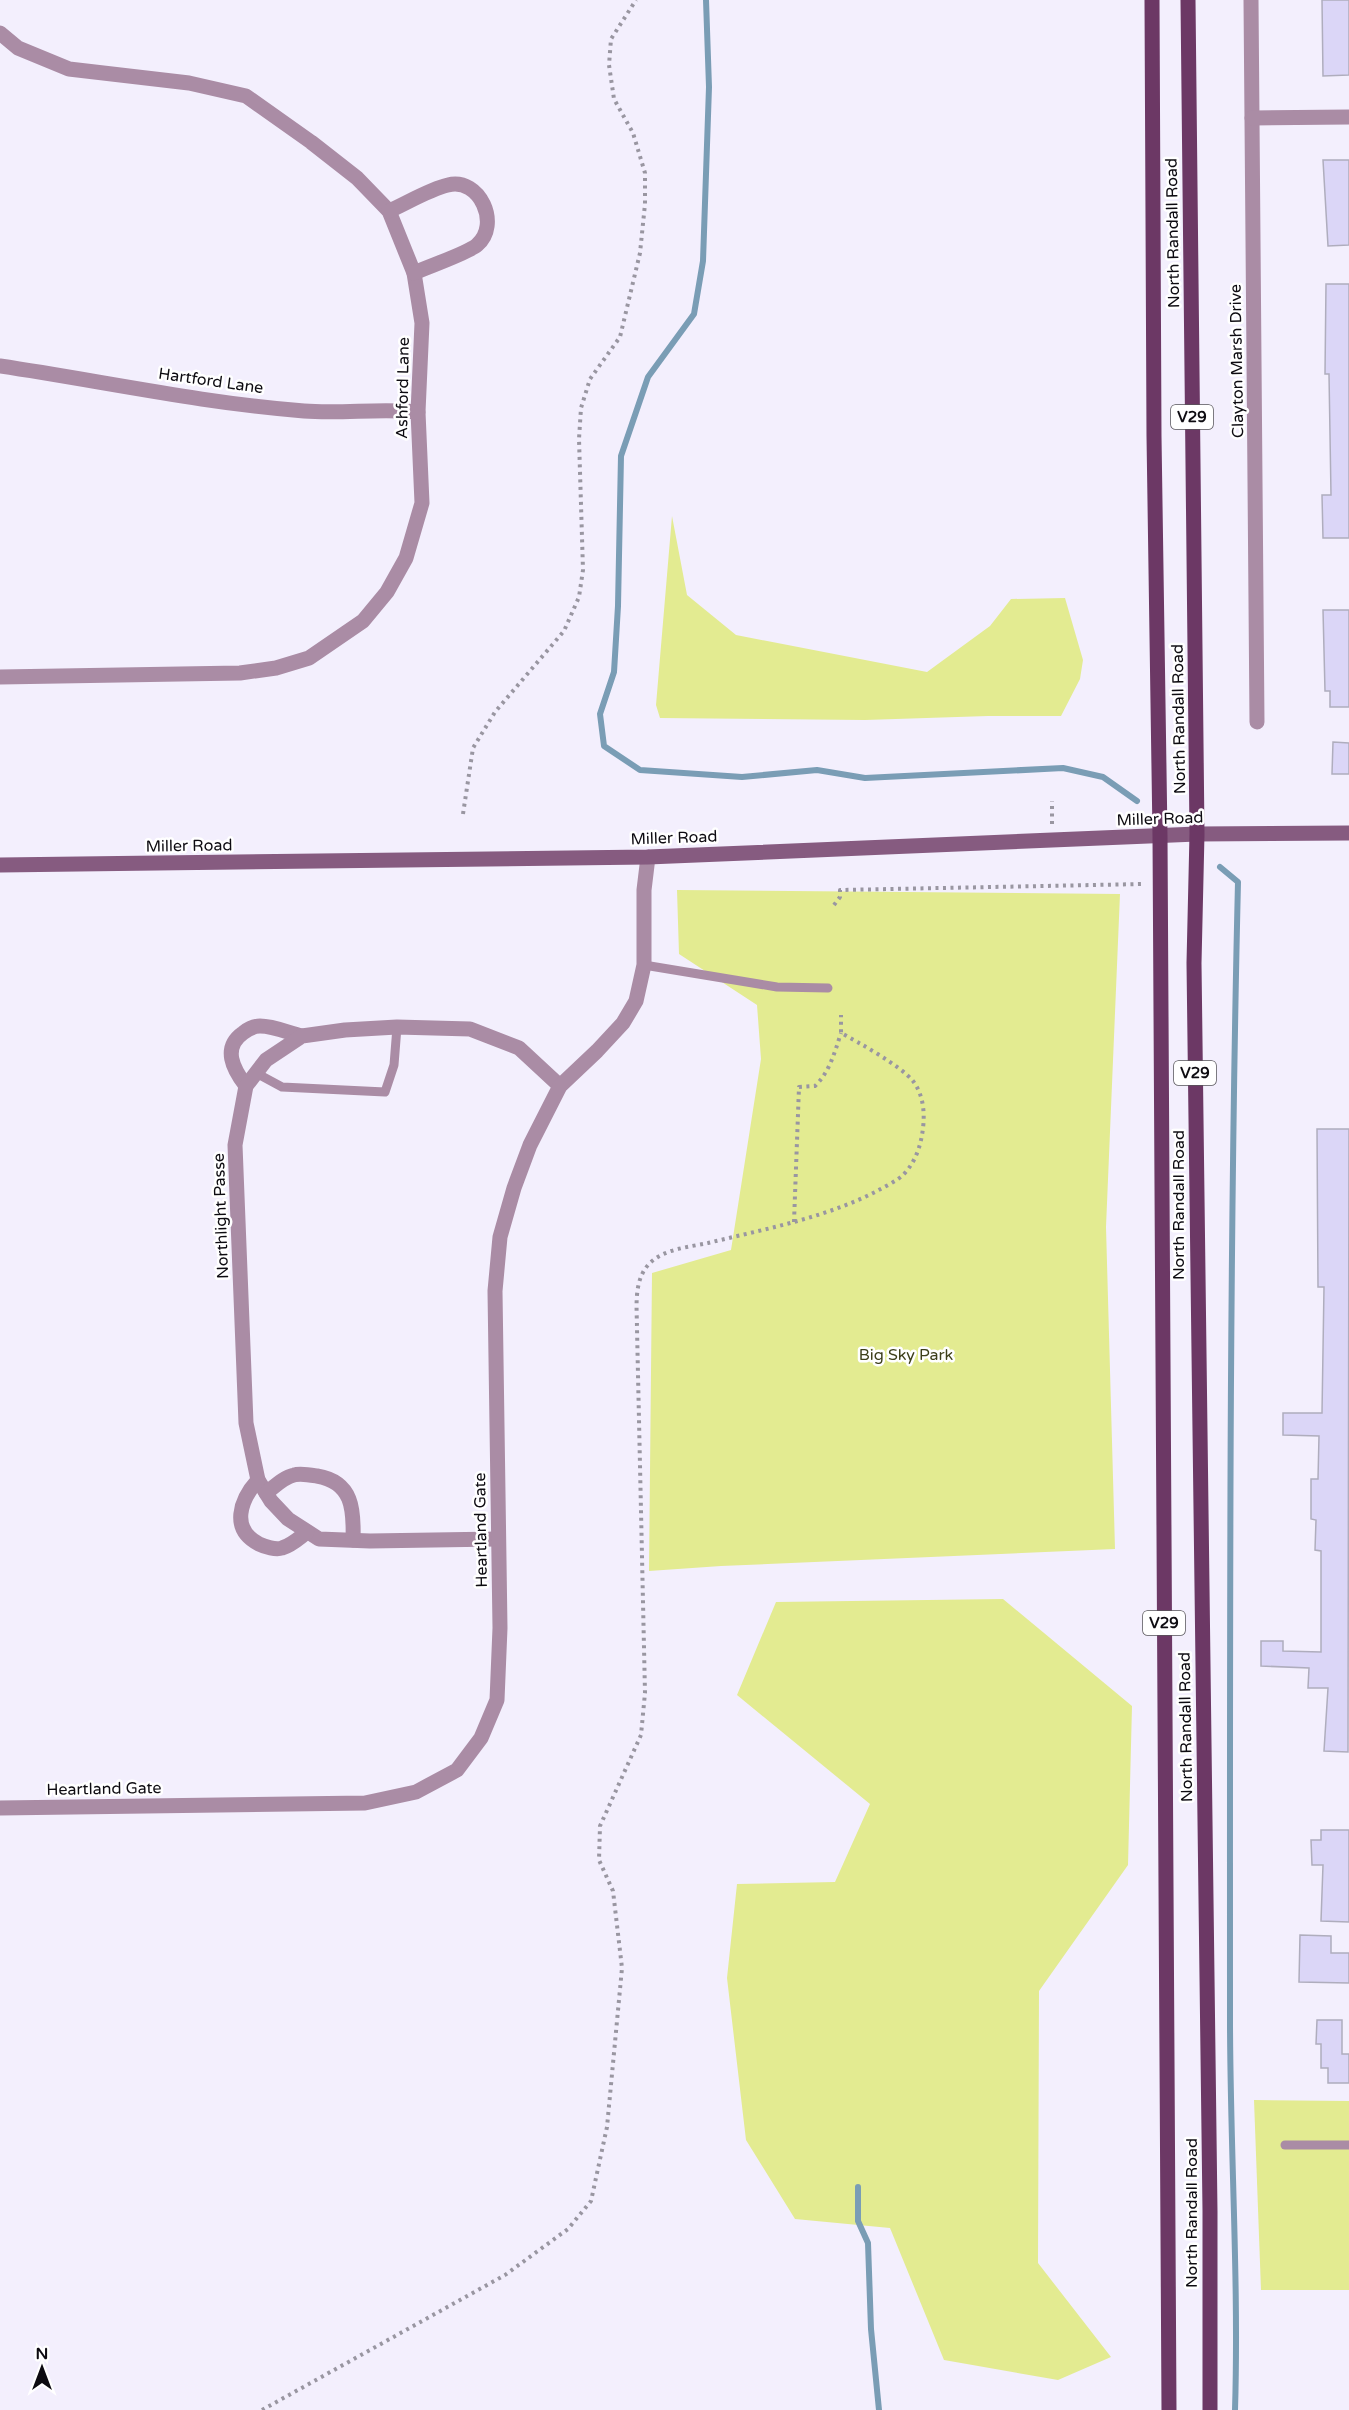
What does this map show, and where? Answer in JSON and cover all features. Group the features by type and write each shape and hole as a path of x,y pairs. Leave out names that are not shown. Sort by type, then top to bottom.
{"main road":[{"name":"North Randall Road","path":"1152,0 1154,424 1160,836 1169,2410"},
{"name":"North Randall Road","path":"1188,0 1197,834 1194,963 1210,2211 1210,2410"}],"street":[{"name":"Clayton Marsh Drive","path":"1251,0 1257,722"},
{"name":"Ashford Lane","path":"0,33 18,48 69,69 189,83 246,96 357,178 389,211 414,273 422,322 418,412 422,503 406,558 387,592 363,621 309,658 276,668 240,673 0,677"},
{"path":"1252,118 1349,117"},
{"path":"389,211 450,184 467,187 482,200 488,214 487,229 477,245 414,273"},
{"name":"Hartford Lane","path":"0,366 206,399 294,410 394,409 418,412"},
{"name":"Miller Road","path":"0,865 648,857 1197,834 1349,833"},
{"name":"Heartland Gate","path":"0,1808 365,1803 416,1792 457,1770 481,1738 497,1700 500,1628 495,1291 500,1237 514,1188 530,1145 560,1086 623,1023 636,1001 644,965 644,890 648,857"},
{"path":"246,1086 234,1070 231,1058 231,1046 243,1033 253,1026 262,1026 302,1036"},
{"name":"Northlight Passe","path":"497,1539 432,1541 319,1539 288,1519 262,1487 246,1423 235,1145 246,1086 266,1060 302,1036 345,1030 397,1027 470,1029 519,1048 560,1086"},
{"path":"306,1532 294,1542 280,1549 264,1546 250,1539 240,1523 241,1508 247,1492 293,1475 330,1478 347,1492 354,1514 353,1540"}],"lane":[{"path":"644,965 777,987 828,988"},
{"path":"256,1074 282,1087 385,1092 394,1065 397,1027"},
{"path":"1285,2145 1349,2145"}],"path":[{"path":"463,814 473,748 495,712 564,631 579,597 583,570 579,440 581,408 590,379 620,337 640,254 645,204 645,173 633,134 614,99 609,65 611,39 636,0"},
{"path":"834,905 840,897 840,890 1115,884"},
{"path":"794,1222 799,1087 815,1086 825,1076 840,1034 841,1015"},
{"path":"262,2410 505,2275 568,2229 591,2201 607,2127 622,1968 613,1891 599,1860 600,1826 641,1735 645,1693 637,1329 639,1280 648,1264 669,1252 794,1222 862,1199 903,1176 917,1154 922,1137 924,1108 912,1080 882,1058 840,1034"}],"green space":[{"path":"672,516 687,595 736,635 927,672 990,626 1011,599 1065,598 1083,660 1080,679 1061,716 865,720 660,718 656,705"},
{"name":"Big Sky Park","path":"677,890 1120,894 1106,1227 1115,1549 649,1571 652,1273 731,1250 761,1059 757,1005 679,954"},
{"path":"1003,1599 1132,1706 1128,1865 1039,1991 1038,2263 1111,2357 1058,2380 944,2360 890,2228 795,2219 746,2140 727,1978 737,1884 835,1882 870,1804 737,1695 776,1602"},
{"path":"1254,2100 1349,2101 1349,2290 1261,2290"}],"building":[{"path":"1322,0 1349,0 1349,75 1323,76"},
{"path":"1323,160 1349,160 1349,245 1328,246"},
{"path":"1326,284 1349,284 1349,538 1323,538 1322,495 1331,495 1329,374 1325,374"},
{"path":"1323,610 1349,610 1349,707 1330,707 1330,691 1325,691"},
{"path":"1333,742 1349,743 1349,774 1332,774"},
{"path":"1317,1129 1349,1129 1348,1752 1324,1751 1328,1688 1308,1688 1309,1668 1261,1666 1261,1641 1283,1641 1283,1651 1321,1652 1321,1551 1315,1550 1316,1520 1311,1519 1311,1479 1318,1479 1319,1436 1283,1435 1283,1413 1322,1413 1324,1287 1318,1287"},
{"path":"1321,1830 1349,1830 1349,1922 1321,1921 1323,1865 1312,1865 1311,1840 1321,1840"},
{"path":"1300,1935 1331,1936 1331,1953 1349,1953 1349,1983 1299,1982"},
{"path":"1317,2020 1342,2020 1342,2054 1349,2054 1349,2083 1328,2083 1328,2068 1321,2068 1321,2044 1316,2044"}],"waterway":[{"path":"706,0 709,87 703,261 694,314 648,377 621,456 618,606 614,672 600,714 604,746 640,770 742,777 817,770 865,778 1063,768 1103,777 1137,801"},
{"path":"1220,867 1238,882 1230,1592 1230,2018 1236,2312 1235,2410"},
{"path":"858,2187 858,2221 868,2243 871,2329 879,2410"}]}
